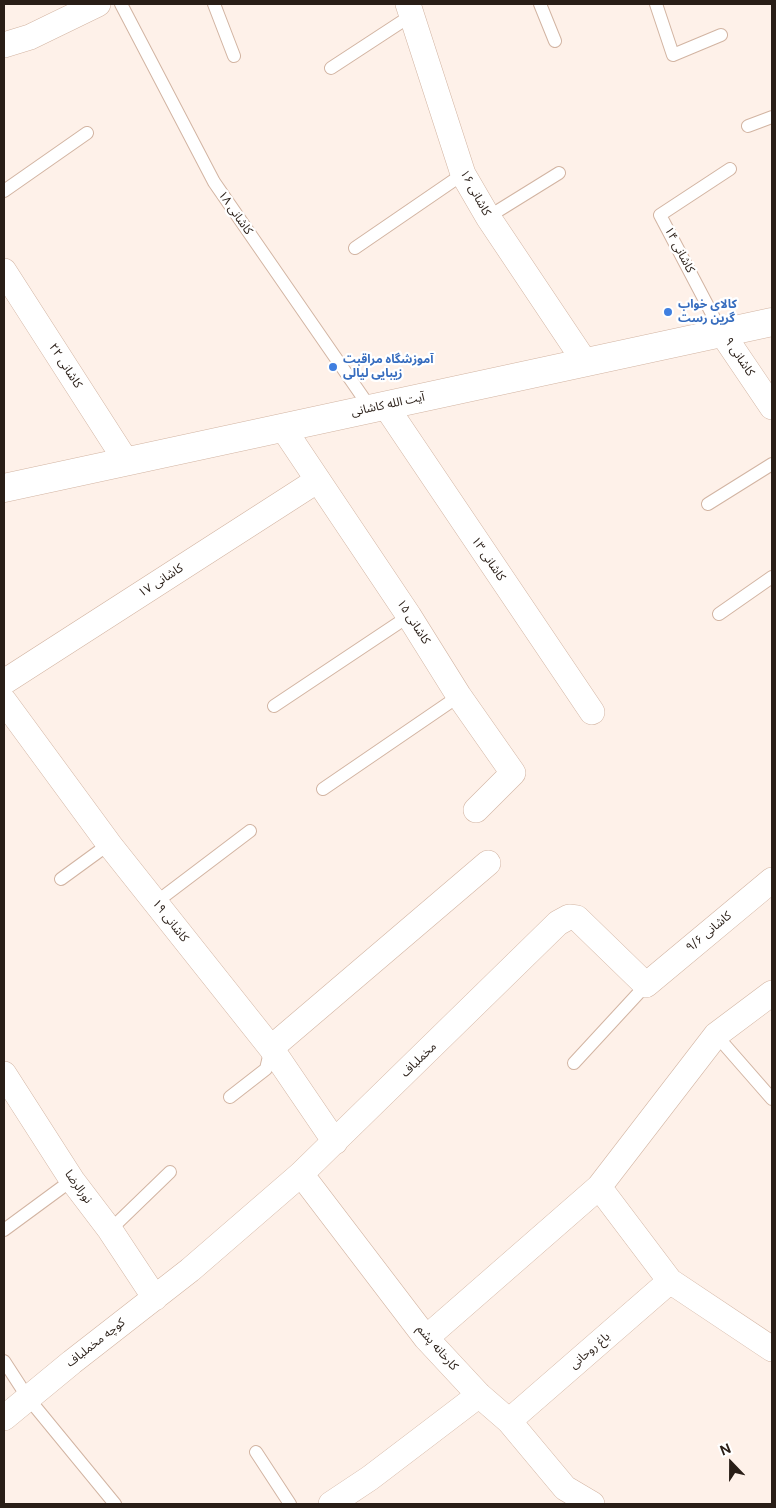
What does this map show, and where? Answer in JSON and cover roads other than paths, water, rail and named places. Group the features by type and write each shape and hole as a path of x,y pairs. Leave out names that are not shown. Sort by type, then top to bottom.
{"main road":[{"name":"آیت الله کاشانی","path":"4,488 772,322"}],"street":[{"path":"4,45 30,37 98,4"},
{"name":"کاشانی ۱۶","path":"410,9 463,174 488,216 585,362"},
{"name":"کاشانی ۲۲","path":"4,271 126,461"},
{"name":"کاشانی ۹","path":"722,332 772,407"},
{"name":"کاشانی ۱۳","path":"378,407 592,712"},
{"name":"کاشانی ۱۵","path":"283,428 409,616 459,696 513,773 476,810"},
{"name":"کاشانی ۱۷","path":"4,682 318,480"},
{"name":"کاشانی ۱۹","path":"4,701 155,903 271,1048 335,1142"},
{"path":"271,1048 488,862"},
{"name":"کاشانی ۹/۶","path":"646,985 772,880"},
{"name":"مخملباف","path":"190,1270 335,1142 558,923 569,917 578,918 646,985"},
{"path":"426,1338 599,1187 716,1035 772,993"},
{"name":"نورالرضا","path":"4,1074 72,1180 110,1230 155,1298"},
{"name":"کارخانه پشم","path":"301,1174 426,1338 479,1395 509,1421 565,1488 592,1504"},
{"path":"599,1187 670,1281 772,1349"},
{"name":"کوچه مخملباف","path":"4,1418 190,1270"},
{"name":"باغ روحانی","path":"509,1421 670,1281"},
{"path":"331,1504 370,1478 479,1395"}],"lane":[{"name":"کاشانی ۱۸","path":"121,4 214,182 378,407"},
{"path":"214,4 234,56"},
{"path":"540,4 555,42"},
{"path":"656,4 674,55 721,35"},
{"path":"331,68 410,9"},
{"path":"748,126 772,117"},
{"path":"4,191 87,133"},
{"name":"کاشانی ۱۴","path":"722,332 660,216 730,170"},
{"path":"488,216 559,173"},
{"path":"355,248 463,174"},
{"path":"708,504 772,464"},
{"path":"719,614 772,577"},
{"path":"274,706 409,616"},
{"path":"323,789 459,696"},
{"path":"155,903 250,831"},
{"path":"61,879 110,844"},
{"path":"574,1063 646,985"},
{"path":"716,1035 772,1099"},
{"path":"230,1097 266,1069 271,1048"},
{"path":"110,1230 170,1172"},
{"path":"4,1230 72,1180"},
{"path":"4,1361 28,1398 115,1504"},
{"path":"256,1452 290,1504"}],"place":[{"name":"کالای خواب گرین رست","path":"668,312"},
{"name":"آموزشگاه مراقبت زیبایی لیالی","path":"333,367"}]}
